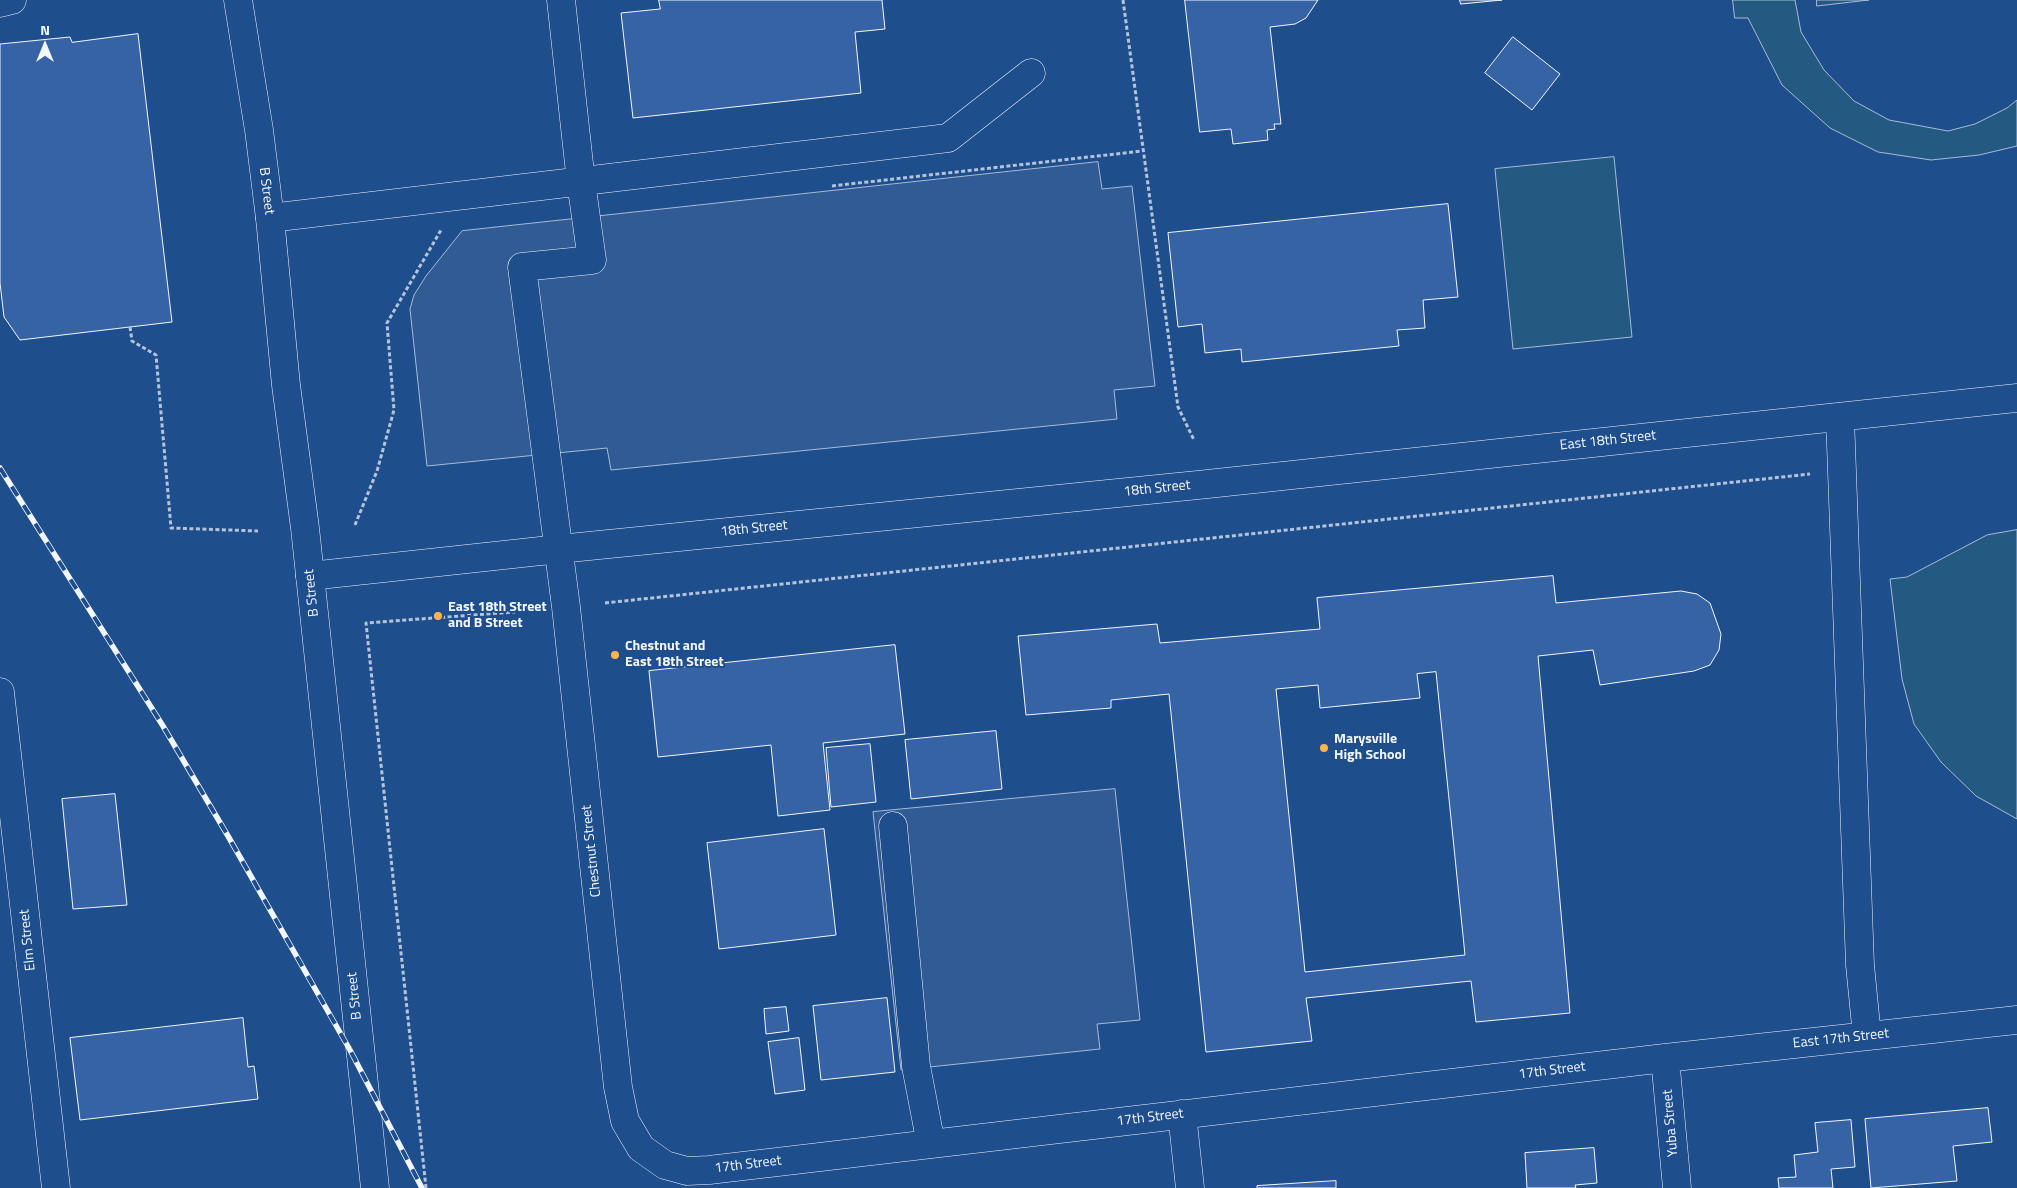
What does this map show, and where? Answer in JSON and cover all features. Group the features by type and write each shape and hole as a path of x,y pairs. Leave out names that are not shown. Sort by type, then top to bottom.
{"main road":[{"path":"0,3 12,0"},
{"name":"B Street","path":"238,0 259,130 270,218 286,384 310,576 375,1188"},
{"path":"560,0 580,182"},
{"path":"270,218 948,138 1031,73"},
{"name":"Chestnut Street","path":"580,182 592,260 522,267 559,549 618,1087 625,1121 641,1148"},
{"name":"East 18th Street","path":"1198,484 2017,398"},
{"path":"1840,416 1860,965 1867,1036"},
{"name":"18th Street","path":"310,576 1198,484"},
{"name":"Elm Street","path":"0,692 56,1188"},
{"path":"893,826 916,1066 931,1144"},
{"name":"East 17th Street","path":"1665,1058 2017,1020"},
{"name":"17th Street","path":"641,1148 665,1165 687,1171 1665,1058"},
{"name":"Yuba Street","path":"1665,1058 1677,1188"},
{"path":"1182,1114 1190,1188"}],"path":[{"path":"1123,0 1178,407 1194,440"},
{"path":"824,186 1142,151"},
{"path":"355,525 377,471 394,410 387,323 442,229"},
{"path":"130,327 132,341 156,355 171,528 258,532"},
{"path":"606,603 1842,470"},
{"path":"426,1188 366,623 515,612"}],"shaded area":[{"path":"1733,0 1795,0 1801,32 1824,70 1854,101 1889,120 1948,131 1975,124 2007,108 2017,100 2017,146 1979,155 1931,160 1878,152 1830,128 1782,85 1748,18 1735,18"},
{"path":"1817,0 1869,0 1817,6"},
{"path":"1614,157 1632,337 1513,349 1495,169"},
{"path":"1098,162 1102,189 1132,186 1155,386 1114,390 1117,419 611,470 607,448 427,466 410,309 414,295 426,276 462,231"},
{"path":"2017,530 2017,819 1976,796 1941,762 1914,724 1902,679 1890,579 1907,577 1987,535"},
{"path":"1115,789 1140,1020 1097,1024 1100,1049 901,1070 873,812"}],"building":[{"path":"659,0 882,0 885,29 855,32 861,93 633,118 621,13 660,9"},
{"path":"1185,0 1318,0 1306,18 1295,24 1270,27 1281,124 1274,124 1275,129 1267,130 1268,140 1233,144 1231,129 1200,132"},
{"path":"1460,0 1502,0 1461,4"},
{"path":"138,34 172,322 20,340 4,317 0,283 0,44 70,37 72,42"},
{"path":"1513,37 1560,74 1532,110 1485,73"},
{"path":"1448,204 1458,297 1423,300 1425,328 1397,330 1399,346 1242,362 1241,349 1205,353 1202,324 1178,327 1168,233"},
{"path":"1553,576 1556,603 1681,591 1697,594 1710,603 1721,634 1719,650 1710,665 1694,671 1600,685 1593,650 1538,656 1570,1013 1476,1022 1471,981 1306,998 1312,1041 1206,1052 1169,694 1111,700 1111,708 1026,715 1018,636 1157,624 1160,643 1320,629 1317,598","holes":["1436,672 1465,955 1305,972 1276,689 1318,685 1320,708 1420,698 1417,674"]},
{"path":"895,645 905,734 823,743 830,810 778,816 771,745 658,757 649,671"},
{"path":"996,731 1002,789 911,799 905,740"},
{"path":"870,744 876,802 831,807 826,748"},
{"path":"115,794 127,905 73,909 62,799"},
{"path":"824,829 836,935 719,949 707,843"},
{"path":"887,998 895,1072 821,1080 813,1006"},
{"path":"786,1007 789,1031 766,1034 764,1009"},
{"path":"243,1018 248,1067 254,1066 258,1099 80,1120 70,1038"},
{"path":"799,1038 805,1090 775,1094 768,1042"},
{"path":"1988,1108 1992,1142 1953,1146 1957,1181 1871,1188 1865,1119"},
{"path":"1851,1120 1855,1167 1831,1169 1833,1188 1779,1188 1778,1178 1796,1177 1794,1155 1818,1152 1815,1123"},
{"path":"1594,1148 1597,1183 1575,1185 1576,1188 1527,1188 1525,1153"},
{"path":"1336,1181 1336,1188 1257,1188 1257,1186"}],"railway":[{"path":"0,468 163,726 228,836 350,1050 422,1188"}],"place":[{"name":"East 18th Street and B Street","path":"438,616"},
{"name":"Chestnut and East 18th Street","path":"615,655"},
{"name":"Marysville High School","path":"1324,748"}]}
